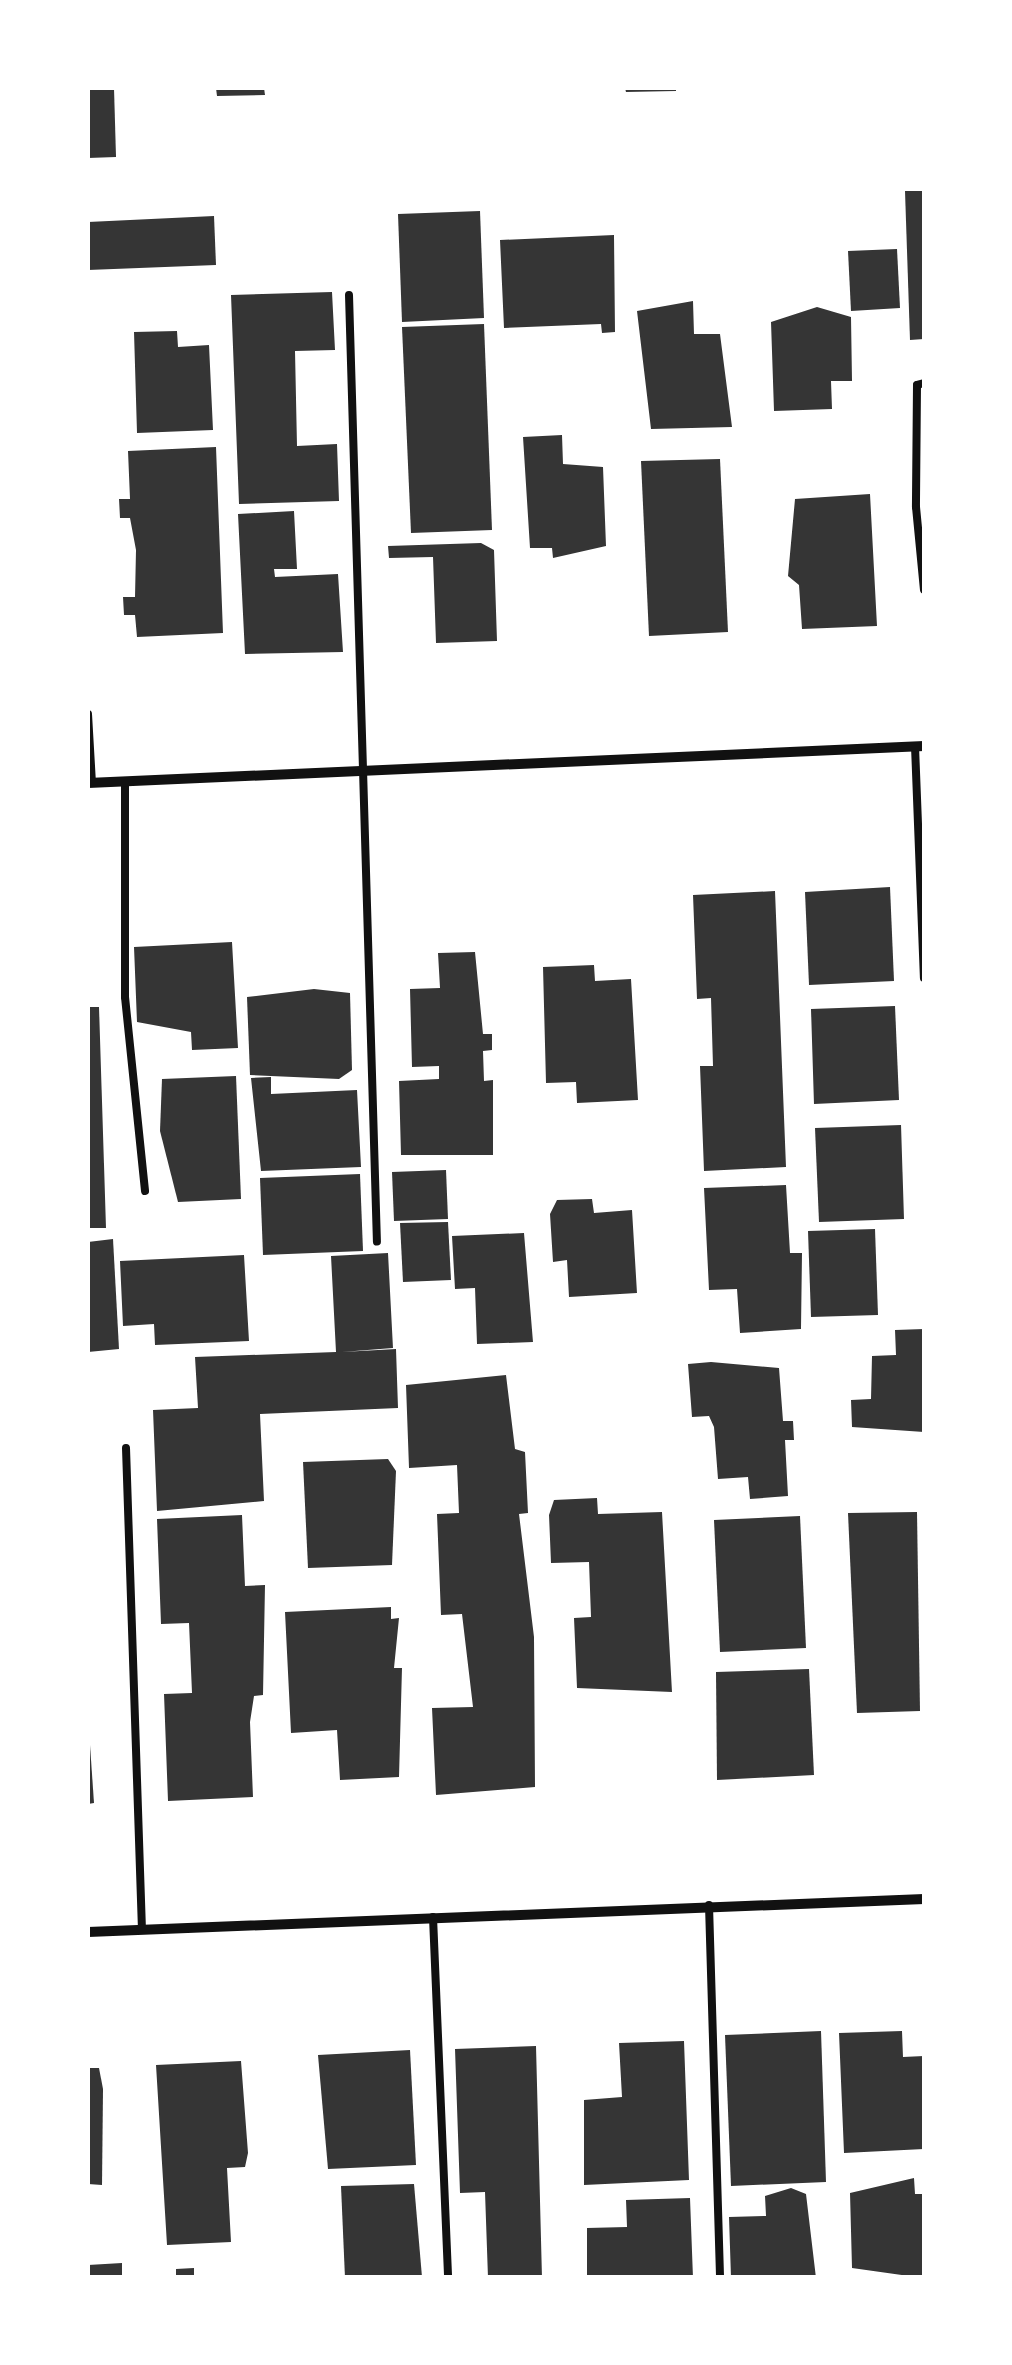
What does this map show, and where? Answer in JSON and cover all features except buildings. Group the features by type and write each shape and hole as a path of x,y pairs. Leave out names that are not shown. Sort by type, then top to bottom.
{"street":[{"path":"90,783 920,746"},
{"path":"88,1932 924,1899"}],"lane":[{"path":"349,295 357,772 377,1242"},
{"path":"924,382 917,385 916,507 924,590"},
{"path":"88,714 90,783"},
{"path":"920,746 924,978"},
{"path":"124,782 125,997 146,1190"},
{"path":"126,1448 142,1930"},
{"path":"708,1905 720,2278"},
{"path":"433,1918 448,2278"}]}
